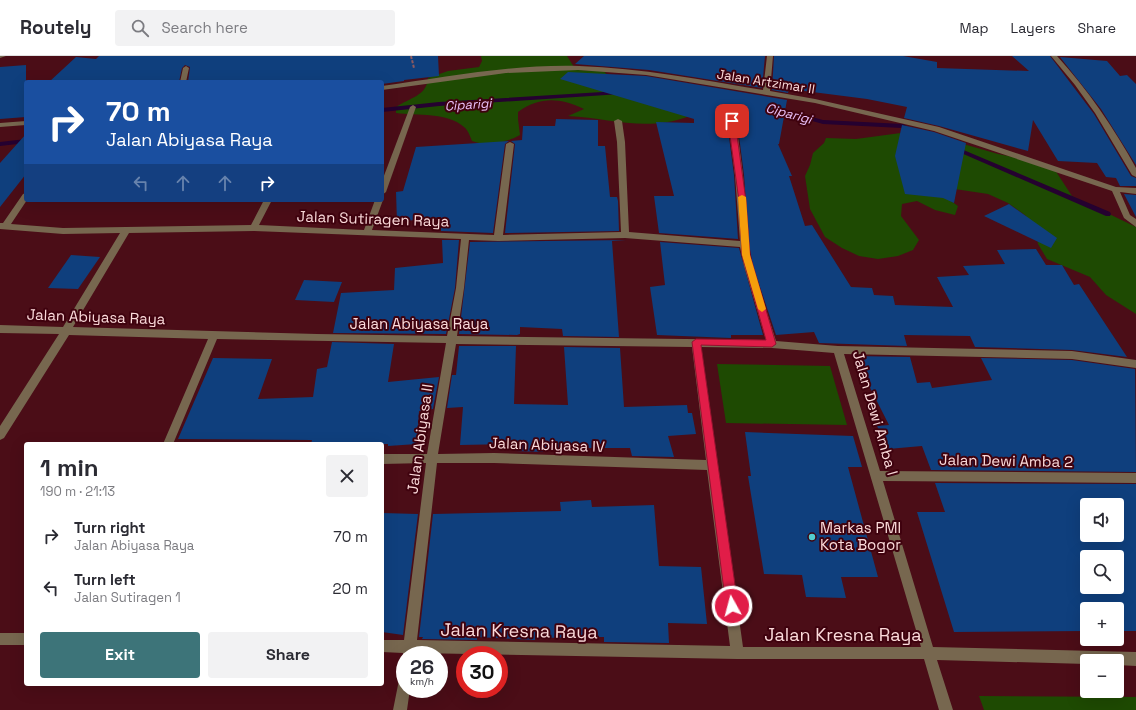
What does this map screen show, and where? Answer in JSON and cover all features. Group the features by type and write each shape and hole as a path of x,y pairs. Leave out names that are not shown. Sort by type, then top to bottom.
{"street":[{"path":"766,93 770,56"},
{"path":"1054,56 1072,75 1092,102 1136,175"},
{"path":"183,80 186,68"},
{"name":"Jalan Artzimar II","path":"384,88 506,71 578,68 646,72 815,101 936,129 1115,189 1136,191"},
{"path":"384,187 413,107"},
{"path":"729,116 732,121 740,175 744,244 748,266 772,344"},
{"path":"618,121 621,142 625,235"},
{"path":"0,125 24,123"},
{"path":"498,238 510,144"},
{"path":"1115,189 1126,216 1136,224"},
{"path":"3,226 24,199"},
{"path":"254,228 267,202"},
{"path":"367,233 378,202"},
{"name":"Jalan Sutiragen Raya","path":"3,226 63,231 125,232 254,228 498,238 625,235 744,244"},
{"path":"0,435 66,331 125,232"},
{"name":"Jalan Abiyasa II","path":"411,646 432,459 452,338 466,237"},
{"name":"Jalan Abiyasa Raya","path":"0,329 317,338 452,338 696,342 772,344 838,350"},
{"path":"169,442 214,335"},
{"path":"696,342 737,652"},
{"name":"Jalan Dewi Amba I","path":"946,710 838,350 1072,355 1136,364"},
{"name":"Jalan Abiyasa IV","path":"384,459 494,458 712,465"},
{"name":"Jalan Dewi Amba 2","path":"877,476 1136,478"},
{"path":"0,639 24,639"},
{"name":"Jalan Kresna Raya","path":"384,646 396,648"},
{"name":"Jalan Kresna Raya","path":"448,651 930,653 1136,659"},
{"path":"400,710 402,698"}],"green space":[{"path":"481,56 567,56 576,70 604,71 608,76 688,111 687,117 656,123 627,123 568,116 584,109 559,101 543,101 535,103 518,112 520,135 502,142 484,144 472,141 465,128 450,119 396,113 396,107 421,93 427,84 428,78 448,71 479,67 482,61"},
{"path":"908,132 946,139 998,154 1018,158 1055,170 1072,196 1136,227 1136,314 1106,295 1090,277 1047,259 1038,244 1036,229 1025,215 1008,203 988,194 948,188 944,196 958,206 955,215 935,210 917,201 902,204 901,216 919,240 913,250 898,256 878,259 859,256 842,248 825,237 810,209 805,176 813,153 824,143 826,138 856,139"},
{"path":"717,364 830,366 847,425 726,423"},
{"path":"979,696 1080,697 1080,698 1136,697 1136,710 984,710"}],"building":[{"path":"99,56 438,56 439,76 384,84 384,80 188,80 190,67 185,65 182,68 179,80 51,80 76,57 96,59"},
{"path":"584,56 765,56 762,88 649,70 575,64"},
{"path":"774,56 903,56 937,62 937,68 1029,71 1012,56 1050,56 1094,114 1131,176 1136,178 1136,186 1120,186 1116,178 1106,177 1097,163 1058,161 1033,120 1028,151 939,126 904,118 907,107 867,99 789,89 788,93 772,90"},
{"path":"1060,57 1107,61 1120,76 1127,75 1136,84 1136,165 1101,109"},
{"path":"26,65 26,80 24,80 24,117 0,119 0,67"},
{"path":"568,72 646,76 787,100 778,144 792,176 789,176 805,226 812,225 851,287 872,288 874,295 893,296 895,305 953,307 937,277 969,275 963,266 1005,264 997,250 1036,249 1046,265 1062,265 1074,285 1079,284 1127,357 1072,350 975,347 970,336 904,335 907,346 819,343 814,332 776,335 753,266 749,244 744,175 737,120 730,113 724,116 727,122 734,175 738,239 659,233 654,196 674,196 656,122 694,123 694,119 560,79"},
{"path":"556,119 598,120 598,146 605,146 610,197 617,197 618,201 619,231 505,233 515,144 511,141 522,140 523,126 555,126"},
{"path":"902,125 934,132 966,143 954,203 943,198 905,194 895,156"},
{"path":"24,136 24,177 0,207 0,163"},
{"path":"509,141 505,144 493,233 441,231 441,217 397,222 396,192 403,191 416,147"},
{"path":"1124,194 1136,195 1136,217"},
{"path":"1009,204 1057,238 1051,248 984,216"},
{"path":"442,240 459,240 455,288 446,334 333,333 341,293 394,290 395,268 443,263"},
{"path":"626,240 612,241 619,337 563,336 562,329 520,327 520,334 517,335 459,334 470,242"},
{"path":"660,242 739,248 763,335 731,335 731,338 657,335 650,287 665,285"},
{"path":"71,255 100,257 78,289 48,288"},
{"path":"304,280 342,282 334,302 295,300"},
{"path":"332,342 394,344 388,382 439,377 433,409 419,411 417,444 388,446 388,444 384,444 384,442 178,439 213,358 272,359 258,399 313,397 317,369 327,367"},
{"path":"459,346 516,346 514,404 568,405 564,347 620,348 624,407 687,405 688,413 692,413 696,434 668,436 674,457 632,456 630,448 543,448 543,452 516,451 517,444 460,445 463,407 447,408 452,375 456,375"},
{"path":"854,356 910,357 917,383 930,382 932,388 992,380 981,358 1072,360 1135,369 1136,472 931,470 922,446 888,449 877,426 889,425"},
{"name":"Markas PMI Kota Bogor","path":"745,432 853,436 862,467 848,467 878,577 841,577 846,598 806,597 802,575 764,574 748,476 751,476"},
{"path":"935,483 1136,484 1136,631 1124,631 1124,602 1080,602 1080,631 954,632 917,512 945,512"},
{"path":"591,500 592,507 654,505 659,566 701,567 707,624 668,623 669,643 604,642 604,637 535,638 535,640 477,637 477,640 422,639 423,637 419,637 433,514 561,511 560,502"},
{"path":"384,513 418,514 403,635 384,632"}],"waterway":[{"name":"Ciparigi","path":"384,110 439,104 619,93"},
{"name":"Ciparigi","path":"775,109 823,122 903,126 911,130"},
{"name":"Ciparigi","path":"0,144 24,141"},
{"name":"Ciparigi","path":"954,148 1108,214"}],"slow traffic":[{"path":"742,197 744,244 748,266 762,309"}],"place":[{"name":"Markas PMI Kota Bogor","path":"812,537"}],"route":[{"path":"732,121 740,175 744,244 748,266 772,344 696,342 732,606"}]}
